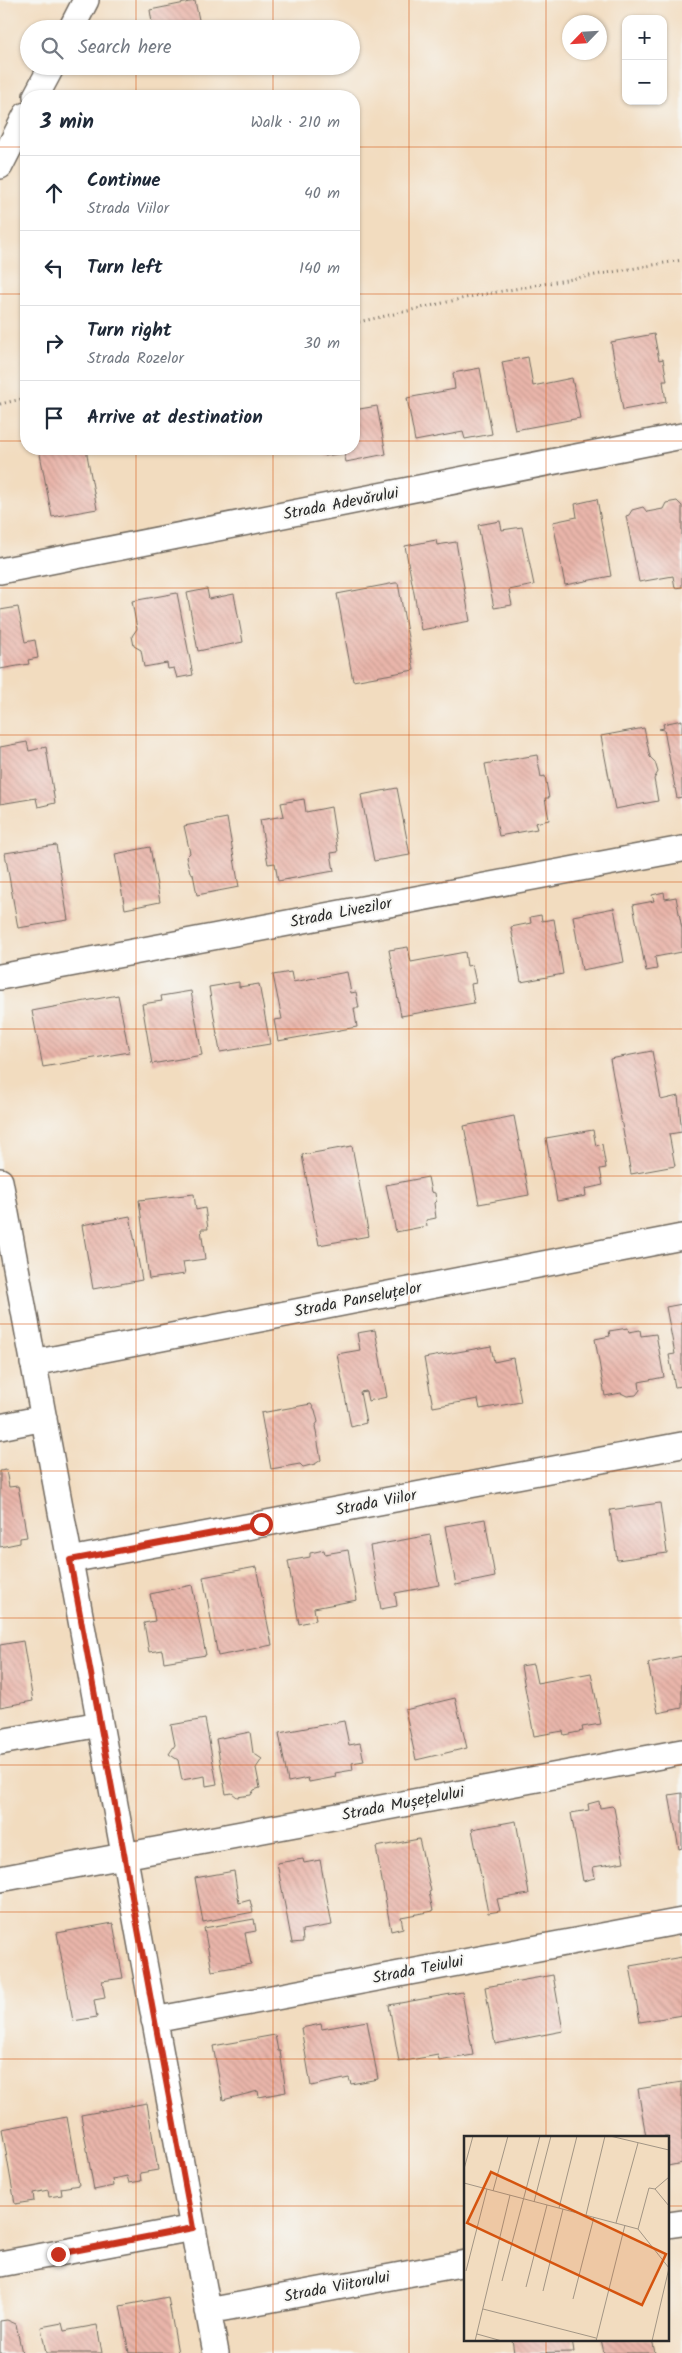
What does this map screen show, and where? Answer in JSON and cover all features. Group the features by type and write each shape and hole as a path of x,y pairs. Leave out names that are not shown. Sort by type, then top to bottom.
{"street":[{"path":"76,20 86,0"},
{"path":"39,90 47,75"},
{"path":"0,166 20,128"},
{"name":"Strada Adevărului","path":"0,571 682,436"},
{"name":"Strada Livezilor","path":"0,977 682,850"},
{"path":"0,1181 216,2353"},
{"name":"Strada Panseluțelor","path":"33,1363 682,1237"},
{"path":"0,1427 44,1418"},
{"name":"Strada Viilor","path":"70,1560 682,1445"},
{"path":"0,1742 100,1724"},
{"name":"Strada Mușețelului","path":"0,1879 682,1752"},
{"name":"Strada Teiului","path":"154,2020 682,1920"},
{"path":"0,2264 193,2228"},
{"name":"Strada Viitorului","path":"208,2311 464,2263"}],"path":[{"path":"360,323 474,296 682,260"},
{"path":"0,404 20,399"}],"building":[{"path":"195,1 199,20 152,20 150,10"},
{"path":"654,334 659,360 663,359 667,381 663,381 666,402 623,410 611,342"},
{"path":"528,357 533,386 572,378 580,418 515,430 502,362"},
{"path":"480,368 492,434 465,439 463,432 415,441 407,398 455,389 453,373"},
{"path":"377,406 386,454 346,462 344,455 360,455 360,409"},
{"path":"40,455 87,455 97,509 52,517"},
{"path":"597,499 611,576 565,585 553,522 577,517 575,504"},
{"path":"677,501 682,506 682,587 675,588 673,576 639,582 626,516 632,510 643,507 647,512 663,509 666,503"},
{"path":"500,521 502,530 522,527 534,585 509,590 512,605 494,608 478,525"},
{"path":"436,540 437,545 456,542 470,621 421,630 405,546"},
{"path":"398,583 414,670 353,681 337,594"},
{"path":"207,589 209,599 234,594 243,642 198,651 187,593"},
{"path":"177,593 193,675 177,678 174,668 168,669 167,663 144,667 141,650 134,646 132,636 137,629 132,601"},
{"path":"18,607 25,642 35,640 38,658 28,660 29,664 0,669 0,610"},
{"path":"682,720 682,797 677,798 664,730 659,729 664,728 663,724"},
{"path":"644,728 650,757 655,762 658,772 654,779 658,801 615,809 601,736"},
{"path":"27,742 29,751 46,747 55,803 38,807 36,798 0,804 0,747"},
{"path":"537,755 541,777 545,776 549,798 545,798 549,820 535,823 537,829 499,836 485,764"},
{"path":"397,788 410,855 374,861 361,795"},
{"path":"304,799 306,812 331,807 338,852 331,853 334,871 278,881 275,863 268,864 260,820 284,816 281,803"},
{"path":"227,818 239,887 197,895 193,874 190,872 186,857 190,853 184,826"},
{"path":"56,845 68,920 18,928 5,853"},
{"path":"150,847 160,902 125,909 115,854"},
{"path":"664,892 665,899 676,897 682,929 682,952 655,957 657,969 646,971 633,905 654,901 652,895"},
{"path":"614,908 624,962 582,970 573,916"},
{"path":"541,915 542,921 554,919 563,974 521,982 511,927 531,923 530,917"},
{"path":"408,947 411,962 465,952 467,966 472,965 476,983 471,984 474,1003 401,1016 389,950"},
{"path":"291,972 293,982 347,972 351,993 356,992 359,1008 354,1008 357,1027 278,1041 274,1020 282,1019 273,975"},
{"path":"239,982 239,987 259,984 270,1044 220,1052 209,987"},
{"path":"191,991 202,1055 152,1064 142,1004 162,1001 161,996"},
{"path":"118,995 129,1052 43,1067 32,1011"},
{"path":"652,1051 661,1100 678,1096 682,1132 669,1134 675,1166 631,1174 610,1059"},
{"path":"514,1116 529,1195 479,1204 464,1126"},
{"path":"593,1130 596,1146 602,1144 606,1168 600,1169 603,1185 585,1189 586,1196 557,1201 546,1138"},
{"path":"352,1146 369,1236 319,1245 302,1155"},
{"path":"428,1177 431,1192 435,1193 436,1218 426,1220 427,1226 396,1232 386,1185"},
{"path":"194,1194 196,1210 205,1208 208,1229 201,1229 205,1259 183,1262 185,1274 149,1279 139,1200"},
{"path":"130,1216 142,1280 93,1289 82,1225"},
{"path":"682,1304 682,1386 675,1387 669,1355 675,1354 666,1307"},
{"path":"628,1328 629,1332 640,1330 641,1336 656,1334 664,1377 639,1382 640,1390 636,1395 627,1396 621,1393 605,1396 595,1339 610,1336 609,1331"},
{"path":"375,1330 387,1397 368,1401 366,1391 360,1392 366,1423 351,1427 337,1354 360,1350 357,1333"},
{"path":"491,1346 494,1362 513,1358 521,1402 480,1409 478,1399 433,1407 424,1358"},
{"path":"311,1404 315,1410 318,1422 315,1426 321,1460 315,1464 303,1467 300,1464 271,1469 261,1413"},
{"path":"6,1470 9,1487 18,1486 27,1537 20,1538 20,1543 0,1547 0,1471"},
{"path":"660,1503 667,1553 617,1560 610,1510"},
{"path":"485,1519 495,1577 456,1585 445,1526"},
{"path":"430,1535 439,1585 395,1593 397,1606 381,1609 370,1546"},
{"path":"324,1550 325,1554 348,1550 357,1600 314,1608 316,1620 299,1624 288,1561 310,1557 310,1553"},
{"path":"256,1567 272,1645 218,1656 203,1577"},
{"path":"192,1585 206,1655 164,1662 162,1650 149,1652 144,1623 155,1621 150,1594"},
{"path":"23,1641 33,1701 0,1707 0,1645"},
{"path":"682,1656 682,1708 658,1713 648,1663"},
{"path":"533,1664 537,1683 591,1673 601,1724 582,1727 583,1731 564,1735 563,1731 534,1736 521,1666"},
{"path":"455,1698 467,1748 416,1760 405,1710"},
{"path":"205,1719 217,1784 206,1786 205,1776 182,1780 178,1760 169,1754 175,1745 171,1725"},
{"path":"344,1721 349,1745 360,1743 364,1761 352,1763 353,1770 335,1773 336,1777 309,1782 308,1778 288,1782 279,1733"},
{"path":"250,1732 253,1753 262,1759 256,1768 260,1788 254,1790 251,1795 237,1797 232,1793 226,1794 216,1739"},
{"path":"682,1793 682,1848 679,1849 669,1795"},
{"path":"599,1801 600,1808 612,1806 614,1808 624,1862 593,1867 595,1878 583,1881 571,1813 589,1810 588,1804"},
{"path":"516,1821 529,1894 497,1899 500,1911 488,1913 472,1829"},
{"path":"419,1839 431,1891 429,1892 433,1911 401,1917 403,1928 391,1931 376,1847"},
{"path":"303,1859 304,1863 320,1860 332,1925 302,1930 303,1942 292,1943 277,1863"},
{"path":"234,1871 239,1903 250,1900 253,1912 203,1922 195,1878"},
{"path":"254,1919 256,1931 245,1933 251,1964 212,1971 204,1928"},
{"path":"113,1923 123,1978 102,1981 105,1998 94,2000 97,2017 73,2021 57,1933"},
{"path":"682,1957 682,2015 640,2022 630,1966"},
{"path":"553,1975 563,2031 495,2044 485,1987"},
{"path":"462,1992 473,2055 439,2061 438,2055 399,2062 389,2005"},
{"path":"367,2021 378,2079 351,2084 349,2078 311,2086 301,2028 321,2024 322,2029"},
{"path":"275,2035 278,2051 280,2051 286,2092 259,2097 258,2091 223,2100 213,2046"},
{"path":"682,2082 682,2163 670,2166 670,2136 646,2136 638,2089"},
{"path":"147,2103 158,2170 140,2173 141,2181 129,2183 127,2176 112,2179 113,2186 94,2190 81,2115"},
{"path":"67,2117 79,2185 61,2188 62,2195 49,2197 48,2190 33,2193 34,2201 15,2204 2,2129"},
{"path":"168,2297 178,2353 129,2353 120,2306"},
{"path":"7,2320 16,2324 22,2353 0,2353 0,2321"},
{"path":"62,2323 64,2331 97,2325 102,2353 46,2353 41,2327"},
{"path":"512,2340 572,2340 574,2352 514,2353"},
{"path":"601,2340 652,2340 655,2353 604,2353"}],"route":[{"path":"58,2254 193,2228 70,1560 261,1524"}]}
